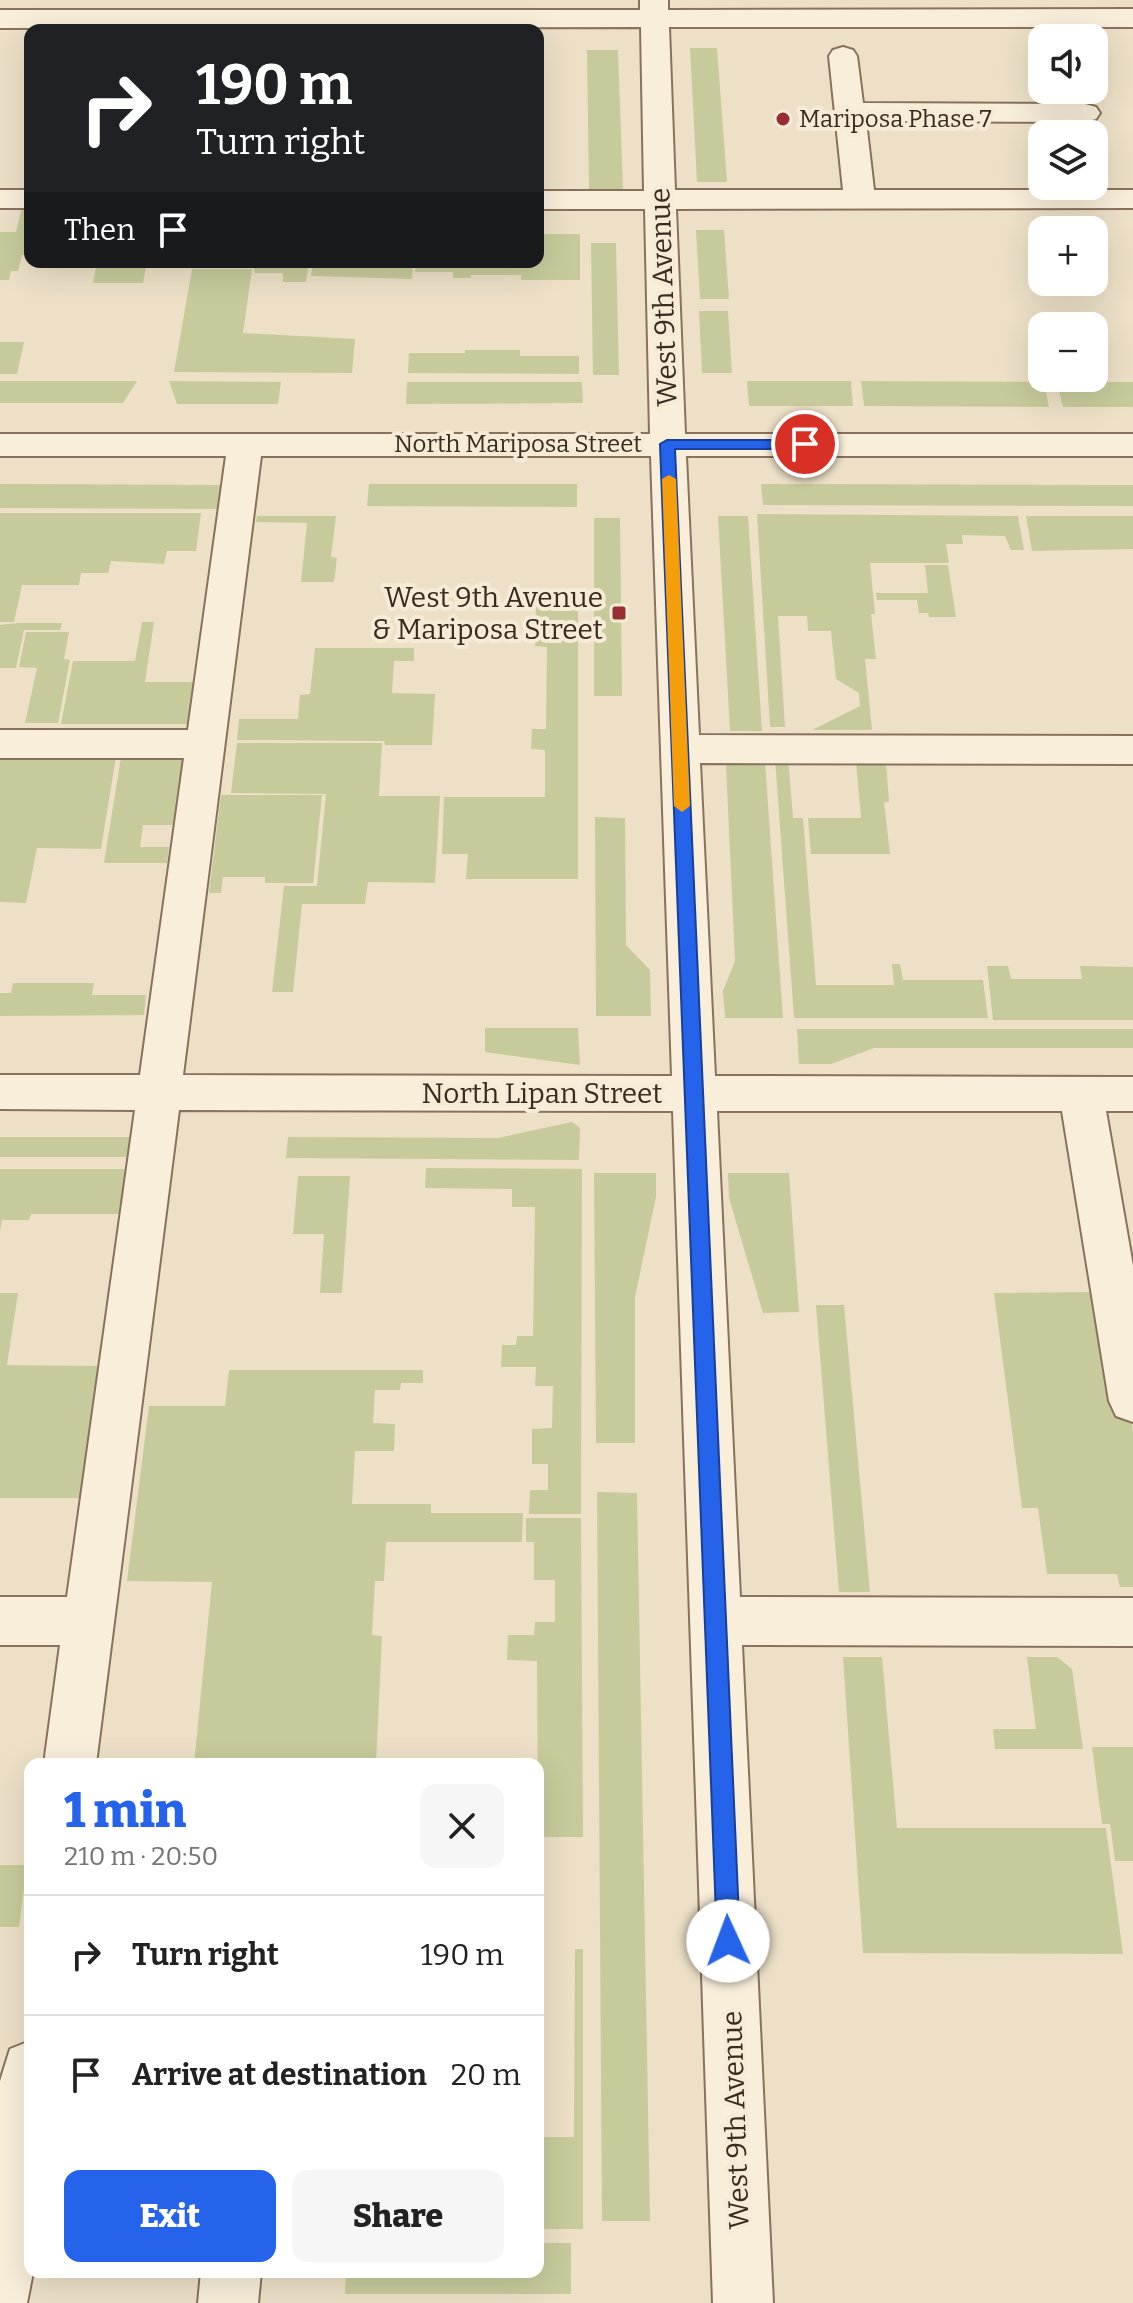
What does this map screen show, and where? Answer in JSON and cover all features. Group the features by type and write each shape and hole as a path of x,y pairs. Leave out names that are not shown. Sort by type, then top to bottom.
{"street":[{"path":"0,19 233,9 654,9 1133,18"},
{"name":"West 9th Avenue","path":"654,9 667,444 743,2303"},
{"path":"843,56 860,200"},
{"path":"850,112 1085,113"},
{"path":"0,199 24,199"},
{"path":"544,200 1133,199"},
{"name":"North Mariposa Street","path":"0,445 1133,445"},
{"path":"71,1758 245,445"},
{"path":"0,744 205,744"},
{"path":"680,749 1133,750"},
{"name":"North Lipan Street","path":"0,1092 1133,1094"},
{"path":"1081,1094 1133,1401"},
{"path":"0,1621 89,1621"},
{"path":"715,1621 1133,1622"},
{"path":"0,2296 24,2114"},
{"path":"228,2303 230,2278"}],"green space":[{"path":"690,48 717,48 727,182 697,182"},
{"path":"587,50 618,50 623,189 589,189"},
{"path":"24,208 24,255 18,271 11,271 9,280 0,280 0,232 16,232"},
{"path":"696,230 724,230 729,299 700,299"},
{"path":"544,234 580,234 580,280 521,280 521,275 453,278 453,272 415,272 415,268 544,268"},
{"path":"591,243 616,243 619,375 593,375"},
{"path":"96,268 146,268 143,283 93,283"},
{"path":"254,268 308,268 306,282 283,282 283,273 255,273"},
{"path":"312,268 413,268 412,279 311,276"},
{"path":"192,269 252,269 243,333 355,339 352,373 174,372"},
{"path":"699,311 728,311 732,373 702,373"},
{"path":"0,342 24,342 17,374 0,374"},
{"path":"465,350 520,350 520,356 579,356 579,374 408,373 409,353 465,353"},
{"path":"0,381 137,381 123,403 0,403"},
{"path":"169,381 281,382 278,404 177,404"},
{"path":"747,381 851,381 853,406 749,406"},
{"path":"861,381 1028,382 1028,392 1046,392 1049,407 864,406"},
{"path":"407,382 582,382 583,403 406,404"},
{"path":"1108,382 1133,382 1133,407 1063,407 1059,392 1108,392"},
{"path":"0,484 230,485 227,509 0,508"},
{"path":"369,484 577,484 577,507 367,506"},
{"path":"761,484 1133,485 1133,506 763,505"},
{"path":"0,513 201,513 196,551 167,551 164,564 111,561 108,573 81,573 79,585 22,585 14,622 0,622"},
{"path":"757,514 1018,516 1024,550 1011,550 1005,536 962,535 963,544 946,544 949,563 870,563 876,659 865,659 872,730 812,730 860,706 859,693 836,679 831,631 808,631 807,616 778,616 785,727 770,727"},
{"path":"257,516 336,516 331,557 337,558 334,582 301,582 307,523 256,522"},
{"path":"718,516 748,516 762,731 730,731"},
{"path":"1026,516 1133,516 1133,549 1032,551"},
{"path":"594,518 620,518 622,696 594,696"},
{"path":"925,565 948,565 956,617 929,617 928,613 919,613 917,600 877,600 876,593 928,593"},
{"path":"536,605 578,605 578,879 466,879 468,854 442,854 444,797 545,797 545,750 531,749 532,729 546,729 547,647 535,646"},
{"path":"142,622 154,622 145,682 195,682 189,724 61,724 73,661 135,661"},
{"path":"62,623 60,630 24,630 16,668 0,668 0,625"},
{"path":"26,632 69,632 64,659 70,660 58,723 25,723 37,668 19,667"},
{"path":"315,648 414,648 414,661 394,661 392,693 435,694 432,745 385,745 384,741 237,740 239,719 298,719 300,695 310,694"},
{"path":"237,743 382,743 379,796 440,796 435,883 368,882 365,904 302,904 293,992 272,992 284,886 317,886 326,794 231,793"},
{"path":"0,757 116,757 101,849 37,848 26,903 0,902"},
{"path":"121,757 176,757 184,761 174,825 143,825 140,847 169,847 167,863 104,863"},
{"path":"775,758 788,758 793,818 803,818 816,985 894,985 892,964 900,964 903,980 983,980 988,1018 794,1018"},
{"path":"734,761 765,761 783,1018 725,1018 723,991 735,961 726,765"},
{"path":"856,762 886,762 889,802 884,802 890,854 811,854 808,818 861,818"},
{"path":"221,795 322,795 313,883 265,883 265,877 223,877 221,893 209,893"},
{"path":"595,817 625,818 626,945 650,970 651,1016 596,1016"},
{"path":"987,966 1008,966 1011,979 1082,979 1080,966 1133,967 1133,1020 993,1020"},
{"path":"13,983 94,983 92,995 146,995 144,1015 0,1016 0,993 11,993"},
{"path":"485,1028 578,1028 580,1065 485,1052"},
{"path":"797,1029 1133,1029 1133,1048 874,1048 831,1064 799,1064"},
{"path":"572,1122 580,1128 579,1160 286,1158 288,1137 498,1138"},
{"path":"0,1137 145,1137 142,1157 0,1157"},
{"path":"426,1168 582,1169 581,1514 529,1514 530,1490 548,1490 548,1464 532,1464 532,1429 552,1428 553,1386 535,1386 536,1367 501,1367 502,1345 516,1345 517,1336 533,1336 535,1207 512,1207 512,1189 425,1188"},
{"path":"0,1169 135,1169 129,1214 31,1214 29,1220 2,1220 0,1231"},
{"path":"594,1173 656,1173 656,1197 635,1297 635,1443 596,1443"},
{"path":"728,1173 789,1173 799,1312 763,1313 729,1198"},
{"path":"298,1176 350,1176 342,1293 320,1293 324,1234 293,1234"},
{"path":"1110,1292 1133,1431 1133,1587 1120,1587 1117,1574 1047,1574 1038,1508 1022,1508 994,1293"},
{"path":"0,1293 18,1293 7,1365 98,1366 80,1498 0,1498"},
{"path":"816,1305 844,1305 870,1592 839,1592"},
{"path":"229,1370 423,1370 423,1383 401,1383 400,1390 375,1390 373,1423 395,1424 394,1451 355,1451 352,1504 431,1504 431,1513 523,1513 522,1542 386,1542 384,1581 375,1581 372,1635 382,1636 376,1758 195,1758 212,1582 127,1581 149,1406 225,1406"},
{"path":"597,1492 637,1493 650,2221 602,2221"},
{"path":"526,1518 581,1518 583,1837 544,1837 544,1758 538,1758 537,1661 507,1660 508,1635 534,1635 535,1622 555,1622 555,1580 534,1580 534,1542 526,1542"},
{"path":"843,1657 882,1657 897,1828 1106,1828 1123,1954 863,1953"},
{"path":"1027,1657 1057,1657 1072,1669 1083,1749 995,1749 993,1729 1036,1729"},
{"path":"1092,1747 1133,1747 1133,1861 1115,1861 1110,1824 1102,1824"},
{"path":"0,1865 24,1865 19,1927 0,1927"},
{"path":"575,1949 583,1949 583,2229 544,2229 544,2137 574,2137"},
{"path":"544,2243 571,2243 571,2294 345,2294 346,2278 544,2278"}],"slow traffic":[{"path":"669,479 682,806"}],"place":[{"name":"Mariposa Phase 7","path":"783,119"},
{"name":"West 9th Avenue & Mariposa Street","path":"619,613"}],"route":[{"path":"728,1941 667,444 805,444"}]}
